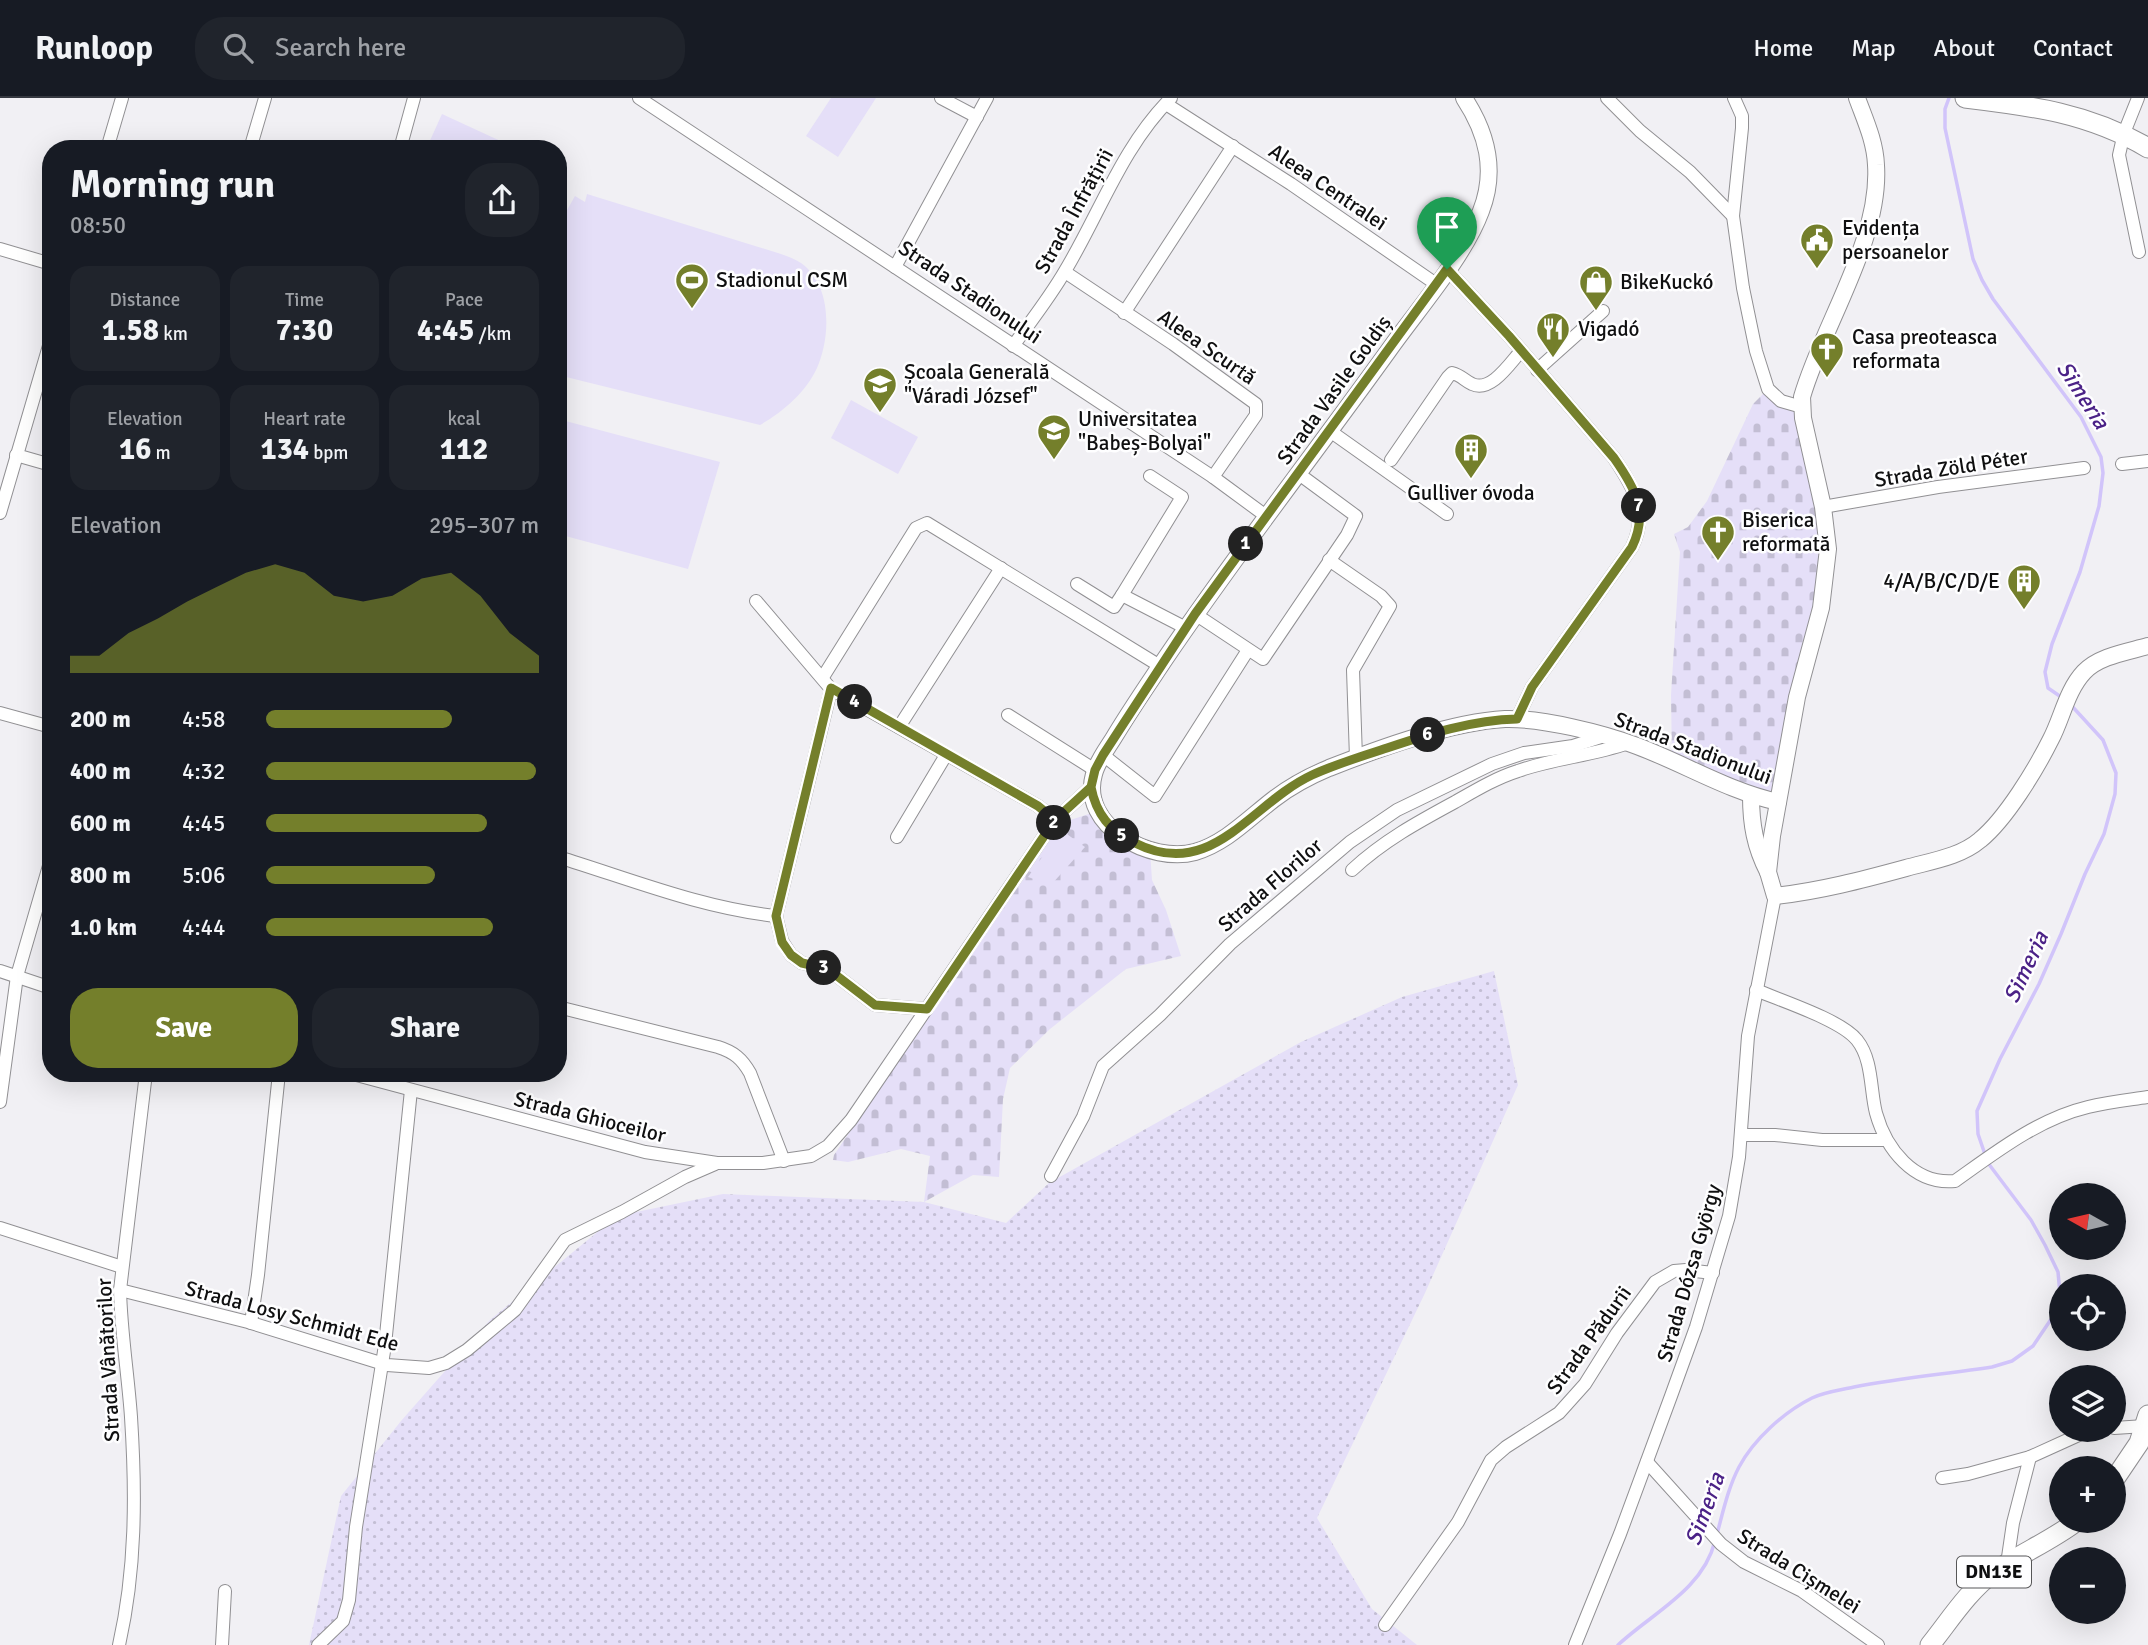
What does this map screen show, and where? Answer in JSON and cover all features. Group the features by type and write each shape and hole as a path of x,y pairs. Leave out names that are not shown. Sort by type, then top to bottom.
{"main road":[{"path":"1965,98 2056,111 2099,123 2148,148"},
{"path":"2126,1465 2139,1443 2146,1421"},
{"name":"DN13E","path":"1930,1645 1973,1591 2007,1564 2060,1533"}],"street":[{"path":"110,140 122,98"},
{"path":"253,140 265,98"},
{"path":"402,140 414,98"},
{"name":"Strada Stadionului","path":"639,98 1213,477 1266,516"},
{"path":"940,98 977,117"},
{"path":"895,267 987,98"},
{"name":"Strada Vasile Goldiș","path":"1266,516 1300,474 1447,269 1480,214 1490,176 1480,125 1464,98"},
{"path":"1607,98 1640,131 1690,172 1733,216"},
{"path":"1734,98 1742,116 1742,128 1733,216 1756,351 1768,389 1782,401 1802,407"},
{"path":"1768,872 1797,696 1825,586 1828,548 1823,508 1802,407 1808,378 1862,244 1874,207 1874,148 1857,98"},
{"path":"2138,98 2123,133 2119,162 2139,252"},
{"name":"Aleea Centralei","path":"1168,101 1436,284"},
{"name":"Strada Înfrățirii","path":"1013,346 1065,272 1122,163 1142,132 1168,101"},
{"path":"1124,313 1233,146"},
{"path":"0,248 42,261"},
{"path":"1447,269 1578,415 1626,476 1635,495 1641,522 1632,547 1532,687 1517,719"},
{"name":"Aleea Scurtă","path":"1065,272 1173,344 1255,404 1256,415 1213,477"},
{"path":"1537,370 1603,311"},
{"path":"1391,460 1452,373 1458,374 1473,385 1482,386 1490,383 1521,351"},
{"path":"0,513 42,369"},
{"path":"1330,431 1447,514"},
{"path":"16,455 42,462"},
{"path":"2122,464 2148,461"},
{"name":"Strada Zöld Péter","path":"1823,508 1938,487 2084,468"},
{"path":"1195,614 1263,659 1347,535 1356,516 1300,474"},
{"path":"1077,584 1114,607 1182,497 1150,476"},
{"path":"1091,787 1095,770 1103,755 1160,666 1266,516"},
{"path":"823,677 916,528 927,523 1160,666"},
{"path":"1329,560 1381,596 1390,606 1353,670 1356,758"},
{"path":"899,727 1002,568"},
{"path":"1122,595 1186,628"},
{"path":"757,601 831,688 1038,806 1055,820"},
{"path":"1751,796 1753,833 1758,854 1768,872 1775,896 1838,886 1949,856 1978,842 1996,824 2031,774 2079,679 2091,666 2148,646"},
{"path":"1103,755 1155,796 1248,650"},
{"path":"831,688 776,916 782,942 791,955 802,963 828,969 875,1005 927,1009"},
{"path":"0,713 42,725"},
{"path":"1008,715 1095,770"},
{"name":"Strada Stadionului","path":"1091,787 1098,811 1106,823 1126,839 1150,851 1166,855 1186,854 1198,852 1225,838 1311,775 1448,729 1481,722 1517,719 1628,743 1751,796 1778,802"},
{"name":"Strada Florilor","path":"1051,1176 1083,1116 1104,1066 1160,1015 1230,944 1350,842 1397,810 1492,764 1524,753 1573,746 1604,736"},
{"name":"Strada Florilor","path":"1352,870 1372,851 1401,832 1497,779 1540,764 1596,754 1628,743"},
{"path":"897,837 946,755"},
{"name":"Strada Ghioceilor","path":"382,1082 645,1152 717,1163 784,1161 811,1156 828,1146 851,1120 1055,820 1091,787"},
{"path":"567,860 702,903 776,916"},
{"path":"0,1102 17,976 42,890"},
{"name":"Strada Dózsa György","path":"1575,1645 1647,1462 1696,1327 1729,1216 1741,1135 1747,1047 1775,896"},
{"path":"0,971 42,985"},
{"path":"1756,990 1840,1027 1858,1041 1867,1062 1876,1113 1886,1140 1910,1169 1944,1182 1955,1181 2022,1135 2067,1114 2087,1107 2148,1097"},
{"path":"567,1009 718,1047 737,1056 750,1073 784,1161"},
{"name":"Strada Vânătorilor","path":"119,1645 125,1617 135,1527 133,1448 121,1324 121,1267 145,1082"},
{"path":"251,1323 278,1082"},
{"path":"318,1645 343,1621 349,1600 356,1527 382,1362 411,1090"},
{"path":"1741,1135 1822,1140 1886,1140"},
{"name":"Strada Losy Schmidt Ede","path":"120,1290 251,1323 387,1365 429,1368 446,1363 467,1350 515,1310 565,1240 717,1163"},
{"path":"0,1228 121,1267"},
{"name":"Strada Pădurii","path":"1385,1625 1458,1522 1491,1460 1506,1447 1559,1413 1585,1384 1617,1333 1655,1282 1674,1271 1686,1269 1713,1273"},
{"path":"2126,1425 2146,1421"},
{"path":"1942,1478 1968,1474 2030,1457 2062,1442"},
{"path":"2007,1564 2013,1523 2030,1457"},
{"name":"Strada Cișmelei","path":"1647,1462 1710,1535 1721,1544 1744,1562 1802,1591 1878,1645"},
{"path":"222,1645 225,1591"}],"green space":[{"path":"831,98 876,98 838,157 806,136"},
{"path":"442,114 498,140 430,140"},
{"name":"Stadionul CSM","path":"587,194 801,263 819,284 826,312 826,327 817,368 793,401 760,425 567,377 567,210 575,196 585,202"},
{"path":"1768,389 1802,407 1827,534 1778,802 1672,761 1671,695 1680,552 1674,534 1688,527 1707,501 1753,404"},
{"path":"851,400 918,437 898,474 831,438"},
{"path":"567,421 720,462 688,569 567,536"},
{"path":"1098,811 1150,851 1152,880 1166,910 1181,956 1126,969 1050,1029 1010,1068 1003,1099 999,1177 973,1175 924,1202 930,1156 901,1149 848,1162 833,1160 1061,823"},
{"path":"1064,832 1085,847 1051,885 1028,877 1057,836"},
{"path":"1494,971 1518,1085 1425,1293 1317,1518 1372,1609 1417,1645 309,1645 341,1496 401,1421 490,1320 617,1216 723,1194 924,1202 1006,1223 1049,1183 1301,1042 1402,997"}],"waterway":[{"name":"Simeria","path":"1949,98 1945,109 1945,128 1973,259 1993,299 2081,417 2101,457 2103,473 2099,506 2080,572 2052,644 2045,672 2048,688 2064,699"},
{"name":"Simeria","path":"1717,1534 1729,1492 1745,1457 1761,1437 1791,1411 1812,1398 1833,1391 1992,1367 2012,1361 2033,1346 2058,1309 2058,1272 2031,1220 1988,1163 1978,1134 1977,1111 2061,934 2104,834 2115,794 2116,773 2103,740 2070,704"},
{"name":"Simeria","path":"1618,1645 1688,1587 1709,1558 1715,1541"}],"place":[{"name":"Evidența persoanelor","path":"1817,270"},
{"name":"Stadionul CSM","path":"692,310"},
{"name":"BikeKuckó","path":"1596,312"},
{"name":"Vigadó","path":"1553,359"},
{"name":"Casa preoteasca reformata","path":"1827,379"},
{"name":"Școala Generală \"Váradi József\"","path":"880,414"},
{"name":"Universitatea \"Babeș-Bolyai\"","path":"1054,461"},
{"name":"Gulliver óvoda","path":"1471,480"},
{"name":"Biserica reformată","path":"1718,562"},
{"name":"4/A/B/C/D/E","path":"2024,611"}],"route":[{"path":"1447,269 1300,474 1195,614 1103,755 1095,770 1091,787 1055,820 927,1009 875,1005 828,969 802,963 791,955 782,942 776,916 831,688 1038,806 1055,820 1062,813 1091,787 1098,811 1112,829 1150,851 1166,855 1198,852 1213,845 1284,791 1311,775 1334,766 1448,729 1481,722 1517,719 1532,687 1632,547 1639,534 1640,509 1626,476 1614,458 1447,269"}]}
